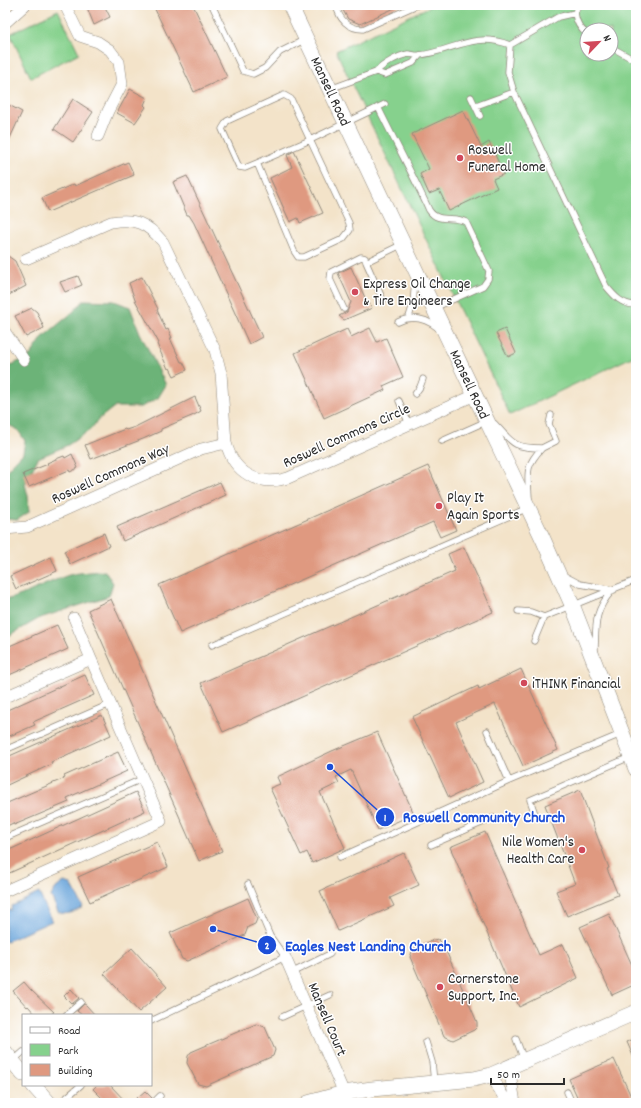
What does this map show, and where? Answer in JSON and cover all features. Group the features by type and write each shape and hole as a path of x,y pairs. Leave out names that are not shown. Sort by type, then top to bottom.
{"main road":[{"name":"Mansell Road","path":"290,5 529,508 573,607 634,762"},
{"path":"308,1103 434,1083 474,1079 491,1075 524,1060 634,1017"},
{"path":"14,1056 22,1072"},
{"path":"34,1086 50,1102"}],"street":[{"path":"5,23 25,5"},
{"path":"65,5 80,36 98,42 110,50 119,62 122,84 108,111 98,136"},
{"name":"Roswell Commons Circle","path":"26,259 111,222 125,220 140,223 153,230 163,242 215,350 221,373 226,443 232,460 245,473 260,480 279,480 475,395"},
{"path":"5,332 24,360"},
{"name":"Roswell Commons Way","path":"5,529 27,526 201,449 226,443"},
{"path":"5,891 161,821 74,618"},
{"path":"5,697 91,659"},
{"name":"Mansell Court","path":"285,957 306,1007 348,1096"},
{"path":"509,1067 515,1103"},
{"path":"491,1075 507,1103"}],"lane":[{"path":"212,5 243,71 253,74 265,68 280,52 306,39"},
{"path":"336,5 338,14 345,23 356,29 364,29 417,5"},
{"path":"578,5 575,13 579,25"},
{"path":"510,45 558,17 575,13"},
{"path":"330,89 376,72 381,66 409,54 420,56 472,41 499,41 510,45"},
{"path":"510,45 508,72 514,92 606,286 614,296 622,302 636,305"},
{"path":"619,51 636,61"},
{"path":"376,72 385,75 413,63 420,56"},
{"path":"476,106 514,92"},
{"path":"257,163 294,251 298,257 304,257 343,239 350,230 349,223 310,140 291,99 284,95 227,121 223,125 222,129 239,166 245,168 310,140 385,104"},
{"path":"472,97 480,116"},
{"path":"378,107 394,140 402,151 429,210 437,218 461,219 466,222 489,271 488,279 483,286 434,308"},
{"path":"366,262 404,244"},
{"path":"344,309 330,275 331,272 361,257 365,258 383,300"},
{"path":"411,318 416,271"},
{"path":"398,322 411,318 433,324 447,336"},
{"path":"415,394 423,379"},
{"path":"399,401 409,424"},
{"path":"212,645 529,508 528,468 531,461 542,448 556,441 549,424 551,416"},
{"path":"442,441 485,417 513,444 521,447 542,448"},
{"path":"558,572 580,584 614,590"},
{"path":"518,611 531,612 544,617 573,607 636,580"},
{"path":"595,662 596,617 599,608 614,590"},
{"path":"534,641 544,617"},
{"path":"5,750 110,704"},
{"path":"487,731 509,781"},
{"path":"340,857 509,781 623,734"},
{"path":"535,814 530,800 634,762"},
{"path":"5,838 142,779"},
{"path":"431,845 493,818"},
{"path":"152,1021 285,957 270,936 248,884"},
{"path":"291,973 330,954"},
{"path":"282,1017 330,995"},
{"path":"67,1014 80,1002"},
{"path":"516,1039 524,1060"},
{"path":"426,1042 432,1062 434,1083"},
{"path":"50,1102 79,1086"},
{"path":"567,1092 572,1103"},
{"path":"153,1103 160,1096"}],"green space":[{"path":"433,5 636,5 636,355 510,415 336,51"},
{"path":"58,10 79,53 31,78 10,34"},
{"path":"84,300 114,301 130,307 140,333 166,385 158,398 141,407 114,407 99,419 90,430 68,445 38,458 25,484 28,496 29,512 17,520 5,519 5,472 23,453 25,441 18,430 5,423 5,368 30,356 43,337 73,312"},
{"path":"105,571 113,583 109,596 40,618 5,638 5,600 69,575"}],"water":[{"path":"64,882 71,884 83,907 74,912 58,912 51,896 56,888"},
{"path":"39,893 52,921 5,942 5,911 11,910 12,906"}],"building":[{"path":"86,5 104,5 110,17 94,25"},
{"path":"153,5 193,5 227,77 194,92"},
{"path":"340,5 401,5 360,24 348,19"},
{"path":"130,89 147,98 144,105 146,107 135,123 117,113"},
{"path":"73,99 93,112 73,142 54,129"},
{"path":"5,103 22,112 5,149"},
{"name":"Roswell Funeral Home","path":"463,110 481,147 489,142 504,174 493,179 497,188 449,211 439,190 429,194 420,174 429,169 412,134"},
{"path":"294,151 323,213 300,223 298,218 290,222 270,178 292,167 287,155"},
{"path":"128,162 134,175 48,212 42,198 74,184 75,186"},
{"path":"187,176 262,337 249,344 194,223 189,215 187,215 173,182"},
{"path":"5,254 15,261 26,286 5,297 5,288 8,286 5,280"},
{"path":"351,267 367,302 368,301 372,308 344,320 339,316 347,312 351,302 338,273"},
{"path":"78,276 82,285 65,292 60,282"},
{"path":"142,277 158,309 157,310 166,330 168,329 172,338 170,338 181,362 183,362 187,370 174,376 170,368 168,369 157,344 159,343 135,300 129,283"},
{"path":"32,308 37,312 44,328 26,337 15,316"},
{"path":"370,328 377,342 386,338 403,377 383,386 385,390 324,418 295,353 347,329 351,337"},
{"path":"505,329 516,353 508,357 496,333"},
{"path":"195,397 201,411 143,439 91,459 85,445 125,429 135,427"},
{"path":"72,454 78,468 70,472 69,470 29,487 23,474 48,464 47,463 56,459 64,456 65,458"},
{"path":"428,466 456,530 440,537 433,522 180,633 159,585"},
{"path":"220,482 226,495 123,541 117,527"},
{"path":"104,533 109,546 70,564 64,551"},
{"path":"464,547 493,612 223,732 201,683 455,571 448,554"},
{"path":"51,557 57,571 16,589 10,576"},
{"path":"111,599 222,851 199,861 88,610"},
{"path":"57,625 68,649 7,676 5,670 5,648"},
{"path":"521,669 558,750 523,766 495,704 456,722 483,782 449,798 412,717 478,686 479,689"},
{"path":"85,675 94,695 33,722 35,725 5,738 5,711"},
{"path":"102,715 111,735 51,762 52,764 5,786 5,758"},
{"path":"377,732 414,814 378,830 351,770 336,777 339,783 320,792 345,848 312,863 307,852 301,855 270,788 280,784 277,777"},
{"path":"118,752 127,771 67,798 69,802 14,825 13,823 5,827 5,804 65,778 64,776"},
{"name":"Nile Women's Health Care","path":"580,790 609,868 607,869 618,895 567,916 556,891 575,884 545,805"},
{"path":"136,792 145,811 5,875 5,852"},
{"path":"485,832 539,955 563,944 578,978 519,1007 450,847"},
{"path":"157,842 168,867 90,902 78,877"},
{"path":"404,853 419,885 390,898 394,906 338,931 320,891"},
{"path":"248,898 257,919 255,924 248,927 245,935 187,961 182,959 170,933"},
{"path":"609,914 636,974 636,984 612,995 580,927"},
{"path":"438,939 443,944 477,1022 477,1027 474,1030 453,1040 444,1036 410,957 413,949"},
{"path":"132,948 167,987 139,1012 104,974"},
{"path":"24,982 54,1012 51,1014 35,1014 13,991"},
{"path":"71,989 79,998 72,1004 64,996"},
{"path":"84,1004 94,1014 81,1014 77,1011"},
{"path":"256,1024 265,1027 275,1050 273,1056 206,1086 198,1084 187,1063 188,1056 191,1052"},
{"path":"636,1038 636,1063 627,1042"},
{"path":"614,1059 634,1103 580,1103 569,1079"},
{"path":"96,1086 111,1086 127,1103 107,1103 93,1089"},
{"path":"145,1091 152,1098 149,1103 131,1103"}],"place":[{"name":"Roswell Funeral Home","path":"460,158"},
{"name":"Express Oil Change & Tire Engineers","path":"355,292"},
{"name":"Play It Again Sports","path":"439,506"},
{"name":"iTHINK Financial","path":"524,683"},
{"name":"Roswell Community Church","path":"330,767"},
{"name":"Nile Women's Health Care","path":"582,850"},
{"name":"Eagles Nest Landing Church","path":"213,929"},
{"name":"Cornerstone Support, Inc.","path":"440,987"}]}
